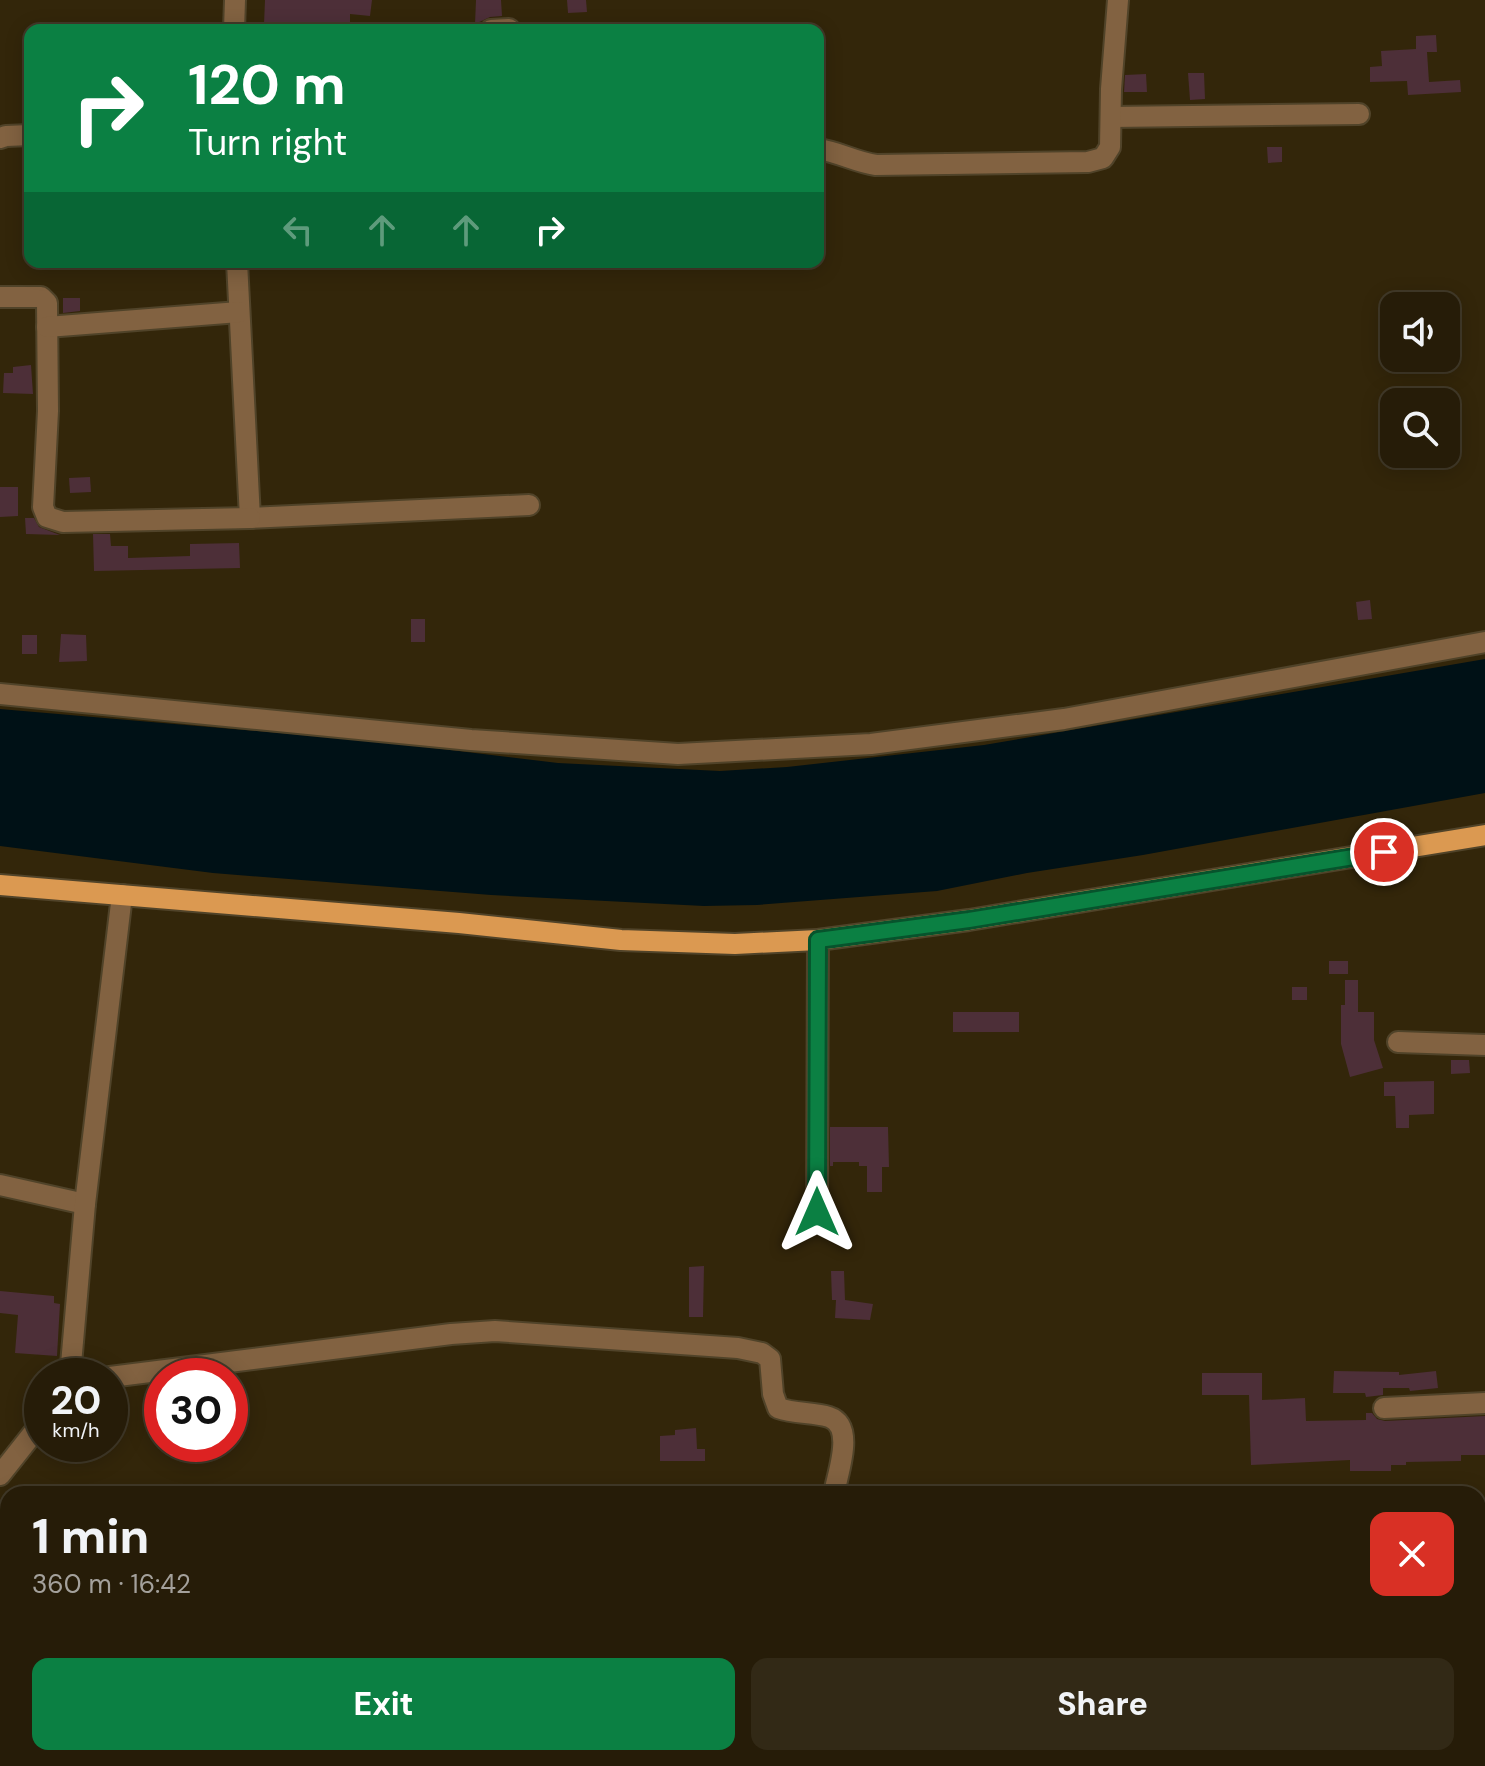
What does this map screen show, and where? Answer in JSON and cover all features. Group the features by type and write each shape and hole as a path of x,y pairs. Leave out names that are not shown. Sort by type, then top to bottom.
{"main road":[{"path":"0,885 621,940 735,944 818,940 969,920 1485,835"}],"street":[{"path":"234,24 235,0"},
{"path":"824,150 838,152 856,162 876,165 1088,162 1103,158 1110,147 1118,0"},
{"path":"1111,117 1359,114"},
{"path":"0,138 24,135"},
{"path":"237,268 250,518"},
{"path":"0,297 46,299 48,411 43,507 47,517 63,522 250,518 529,505"},
{"path":"47,327 239,312"},
{"path":"0,694 471,740 678,754 871,744 1064,719 1485,642"},
{"path":"72,1358 85,1204 122,895"},
{"path":"817,1212 818,940"},
{"path":"1398,1042 1485,1045"},
{"path":"0,1185 85,1204"},
{"path":"128,1375 495,1331 738,1348 762,1353 770,1359 773,1394 778,1408 827,1416 837,1421 843,1430 843,1444 835,1486"},
{"path":"1384,1408 1485,1403"},
{"path":"0,1475 24,1445"}],"shaded area":[{"path":"1485,659 1485,793 937,891 757,905 704,906 491,895 213,873 0,846 0,709 384,742 558,763 720,771 787,767 984,745"}],"building":[{"path":"265,0 372,0 370,16 350,14 350,24 264,24"},
{"path":"476,0 501,0 502,16 490,17 475,24"},
{"path":"567,0 586,0 587,12 568,13"},
{"path":"1436,35 1437,52 1427,52 1429,82 1460,80 1461,92 1408,95 1407,81 1370,82 1370,67 1382,66 1381,51 1416,49 1416,36"},
{"path":"1188,73 1204,73 1205,99 1190,100"},
{"path":"1146,74 1147,92 1124,92 1125,75"},
{"path":"1267,147 1282,147 1282,162 1268,163"},
{"path":"63,298 80,298 80,311 63,313"},
{"path":"31,365 33,394 3,393 4,373 13,373 13,367"},
{"path":"90,477 91,492 70,493 69,478"},
{"path":"0,487 18,487 18,516 0,517"},
{"path":"25,518 34,518 39,527 60,535 26,534"},
{"path":"93,534 110,534 111,546 128,546 128,558 190,556 190,544 239,543 240,568 94,571"},
{"path":"1370,600 1372,619 1358,620 1356,602"},
{"path":"411,619 425,619 425,642 411,642"},
{"path":"61,634 86,635 87,661 59,662"},
{"path":"22,635 37,635 37,654 22,654"},
{"path":"1329,961 1348,961 1348,974 1329,974"},
{"path":"1345,980 1358,980 1358,1012 1374,1012 1374,1040 1383,1068 1350,1077 1341,1044 1341,1005 1345,1005"},
{"path":"1292,987 1307,987 1307,1000 1292,1000"},
{"path":"953,1012 1019,1012 1019,1032 953,1032"},
{"path":"1451,1060 1469,1060 1470,1073 1451,1074"},
{"path":"1434,1081 1434,1114 1409,1115 1409,1128 1396,1128 1395,1096 1384,1096 1384,1082"},
{"path":"830,1127 888,1127 889,1167 882,1167 882,1192 867,1192 867,1166 859,1166 859,1162 833,1162 830,1166"},
{"path":"704,1266 703,1317 689,1317 689,1267"},
{"path":"831,1271 844,1271 845,1300 873,1304 870,1320 835,1318 836,1300 832,1300"},
{"path":"0,1291 54,1296 54,1303 60,1304 57,1356 15,1353 18,1315 0,1313"},
{"path":"1334,1371 1399,1372 1399,1375 1436,1371 1438,1388 1410,1391 1409,1388 1383,1388 1383,1395 1366,1397 1365,1393 1333,1393"},
{"path":"1202,1373 1262,1373 1262,1400 1305,1398 1306,1421 1366,1420 1366,1413 1385,1421 1485,1416 1485,1455 1461,1455 1461,1461 1406,1462 1406,1465 1391,1465 1391,1471 1350,1471 1350,1460 1251,1465 1249,1395 1202,1395"},
{"path":"696,1428 697,1449 705,1449 705,1461 660,1461 660,1436 675,1435 675,1430"}],"route":[{"path":"817,1212 818,940 969,920 1384,852"}]}
